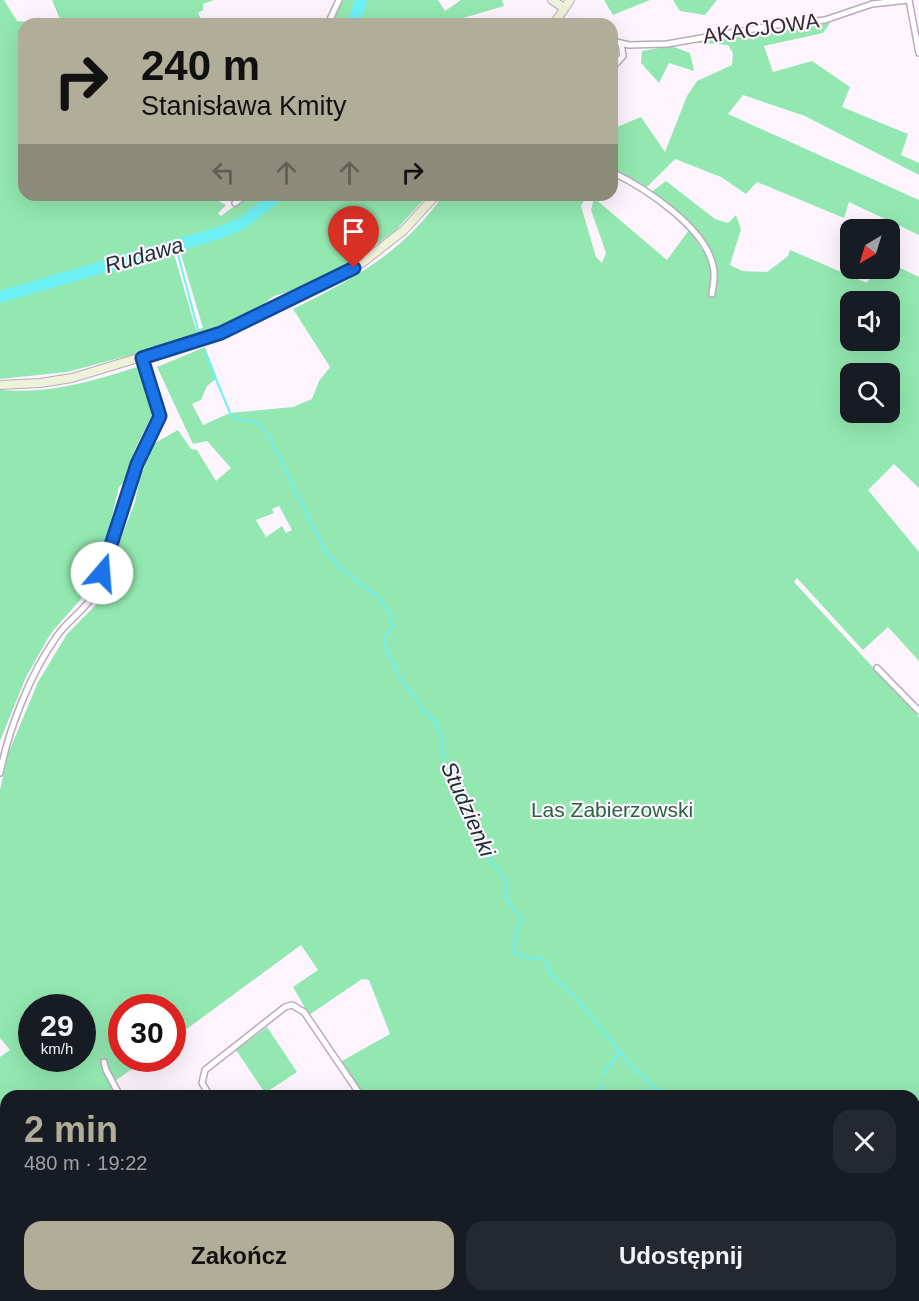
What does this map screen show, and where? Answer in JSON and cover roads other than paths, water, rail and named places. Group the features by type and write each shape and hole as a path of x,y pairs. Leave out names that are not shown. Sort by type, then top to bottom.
{"main road":[{"path":"552,0 564,8"},
{"path":"558,18 570,0"},
{"path":"0,385 62,380 221,333 354,268 399,235 430,201"}],"street":[{"path":"331,18 339,0"},
{"path":"862,7 863,0"},
{"path":"909,0 919,53"},
{"name":"AKACJOWA","path":"618,42 642,46 667,44 776,25 825,20 862,7 909,0"},
{"path":"618,63 622,59 621,43"},
{"path":"618,176 664,204 692,230 713,265 712,294"},
{"path":"0,773 15,720 48,650 57,635 89,605 96,591 137,464 160,416 142,358"},
{"path":"877,668 919,711"},
{"path":"206,1090 202,1083 205,1070 285,1007 292,1005 304,1012 357,1090"},
{"path":"105,1062 106,1070 117,1090"}],"waterway":[{"name":"Rudawa","path":"355,18 361,0"},
{"name":"Rudawa","path":"0,297 222,232 242,223 271,201"},
{"name":"Studzienki","path":"176,247 198,330"},
{"name":"Studzienki","path":"205,353 231,415 239,420 258,422 270,438 325,551 344,571 378,597 389,612 393,625 385,639 385,647 399,675 423,710 434,721 442,736 444,764 461,783 488,857 506,881 507,900 521,918 515,939 515,953 527,958 543,958 551,975 578,1000 629,1063 657,1090"},
{"path":"139,367 153,400"},
{"path":"122,498 132,462 155,416 155,406"},
{"path":"101,548 120,502"},
{"path":"603,1073 620,1052"},
{"path":"600,1082 600,1090"}],"park label":[{"name":"Las Zabierzowski","path":"612,809"}]}
